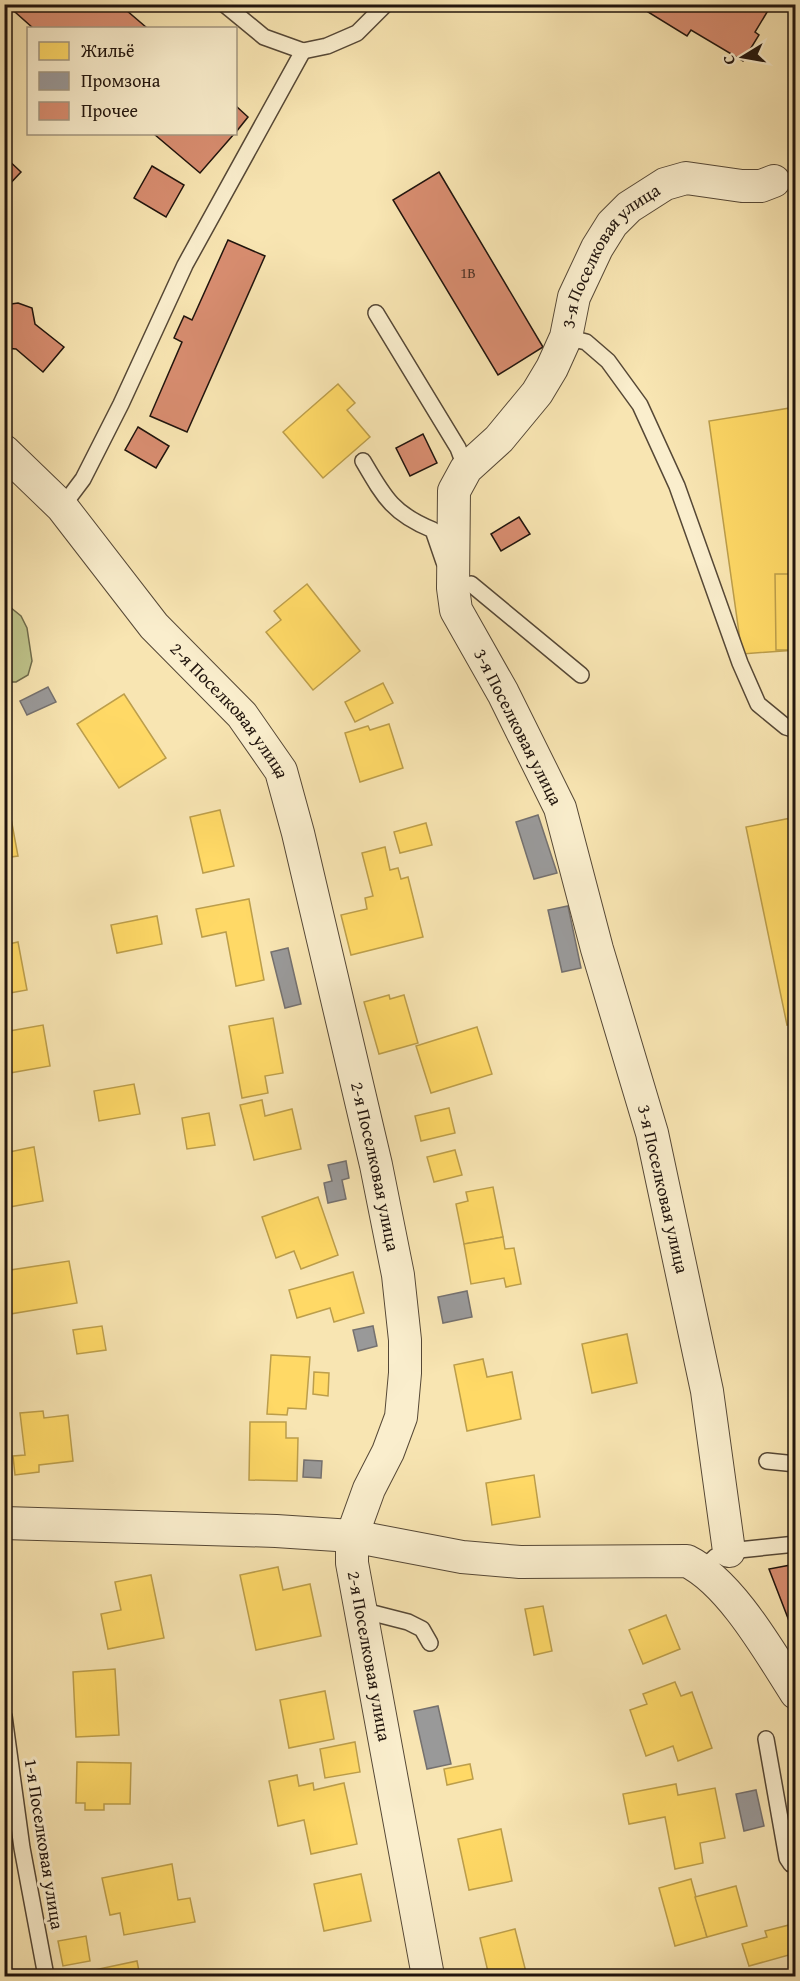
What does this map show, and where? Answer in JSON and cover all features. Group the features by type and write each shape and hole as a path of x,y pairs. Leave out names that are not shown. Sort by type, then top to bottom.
{"street":[{"name":"3-я Поселковая улица","path":"729,1551 707,1392 652,1133 597,949 560,808 503,693 456,609 453,588 454,491 466,469 500,439 537,393 552,368 566,337 574,297 597,248 612,224 629,207 665,183 686,178 742,186 761,186 774,181"},
{"name":"2-я Поселковая улица","path":"4,451 62,507 154,626 242,715 281,771 298,833 376,1165 398,1275 405,1340 401,1418 388,1452 369,1489 352,1536 352,1563 428,1977"},
{"path":"4,1523 276,1531 352,1536 462,1557 520,1562 687,1561 702,1569 735,1604 795,1693"}],"lane":[{"path":"224,4 264,37 303,51 327,46 357,33 386,4"},
{"path":"62,507 83,479 121,404 185,265 303,51"},
{"path":"376,313 458,448 466,469"},
{"path":"566,337 586,342 608,361 640,405 677,486 740,663 758,704 786,727 795,730"},
{"path":"363,461 392,506 412,521 433,530 453,588 471,584 581,675"},
{"path":"767,1461 795,1464"},
{"path":"702,1569 715,1557 729,1551 795,1544"},
{"path":"361,1611 408,1622 422,1629 430,1643"},
{"name":"1-я Поселковая улица","path":"4,1716 22,1848 46,1977"},
{"path":"766,1739 787,1858 790,1864 795,1865"}],"green space":[{"path":"5,603 21,616 27,628 32,661 28,675 16,682 5,682"}],"building: Жильё":[{"path":"338,384 355,403 347,410 370,437 323,478 283,432"},
{"path":"796,407 796,650 742,654 709,421"},
{"path":"775,574 796,574 796,650 776,650"},
{"path":"307,584 360,651 313,690 266,632 281,620 274,611"},
{"path":"383,683 393,703 355,722 345,702"},
{"path":"124,694 166,758 119,788 77,724"},
{"path":"389,724 403,768 360,782 345,733 368,726 370,730"},
{"path":"4,802 8,802 18,856 4,858"},
{"path":"220,810 234,866 203,873 190,817"},
{"path":"796,817 796,1023 787,1025 746,827"},
{"path":"426,823 432,845 400,853 394,832"},
{"path":"385,847 390,870 398,868 401,879 408,877 423,937 351,955 341,915 367,909 365,898 373,896 362,853"},
{"path":"249,899 264,980 236,986 226,932 202,937 196,909"},
{"path":"157,916 162,944 117,953 111,925"},
{"path":"18,942 27,990 4,994 4,945"},
{"path":"389,995 390,999 404,995 418,1043 379,1054 364,1002"},
{"path":"273,1018 283,1073 265,1076 268,1093 242,1098 229,1026"},
{"path":"43,1025 50,1066 4,1074 4,1032"},
{"path":"477,1027 492,1074 431,1093 416,1046"},
{"path":"134,1084 140,1114 99,1121 94,1091"},
{"path":"262,1100 265,1116 292,1109 301,1149 254,1160 240,1105"},
{"path":"449,1108 455,1133 421,1141 415,1116"},
{"path":"209,1113 215,1145 187,1149 182,1118"},
{"path":"34,1147 43,1201 4,1208 4,1153"},
{"path":"455,1150 462,1175 434,1182 427,1157"},
{"path":"493,1187 503,1237 464,1244 456,1204 468,1201 466,1192"},
{"path":"318,1197 338,1255 301,1269 294,1251 276,1258 262,1217"},
{"path":"503,1237 505,1249 514,1248 521,1284 506,1287 504,1278 471,1284 464,1244"},
{"path":"69,1261 77,1303 4,1315 4,1271"},
{"path":"353,1272 364,1313 334,1322 330,1308 297,1318 289,1290"},
{"path":"102,1326 106,1350 77,1354 73,1330"},
{"path":"627,1334 637,1383 592,1393 582,1344"},
{"path":"271,1355 310,1357 306,1409 288,1408 287,1415 267,1414"},
{"path":"483,1359 487,1377 512,1372 521,1419 467,1431 454,1365"},
{"path":"314,1372 329,1373 328,1396 313,1394"},
{"path":"43,1411 44,1418 68,1415 73,1461 39,1465 39,1472 15,1475 13,1456 25,1455 20,1413"},
{"path":"250,1422 286,1422 286,1438 298,1438 297,1481 249,1480"},
{"path":"534,1475 540,1517 492,1525 486,1483"},
{"path":"278,1567 283,1590 310,1584 321,1636 256,1650 240,1575"},
{"path":"151,1575 164,1638 108,1649 101,1614 121,1610 115,1582"},
{"path":"543,1606 552,1651 534,1655 525,1609"},
{"path":"666,1615 680,1649 643,1664 629,1630"},
{"path":"115,1669 119,1735 76,1737 73,1672"},
{"path":"675,1682 681,1696 692,1692 712,1748 678,1761 673,1746 646,1756 630,1710 647,1704 643,1694"},
{"path":"325,1691 334,1739 289,1748 280,1700"},
{"path":"355,1742 360,1772 325,1778 320,1749"},
{"path":"77,1762 131,1763 130,1804 104,1804 104,1810 85,1810 85,1803 76,1803"},
{"path":"470,1764 473,1779 447,1785 444,1769"},
{"path":"297,1775 299,1786 313,1783 314,1790 344,1783 357,1844 311,1854 304,1820 278,1826 269,1781"},
{"path":"676,1784 678,1795 715,1788 725,1838 700,1843 703,1863 675,1869 665,1817 629,1824 623,1794"},
{"path":"501,1829 512,1881 469,1890 458,1839"},
{"path":"172,1864 178,1900 190,1898 195,1922 124,1935 120,1913 110,1915 102,1878"},
{"path":"361,1874 371,1921 324,1931 314,1884"},
{"path":"691,1879 707,1937 675,1946 659,1888"},
{"path":"736,1886 747,1926 707,1937 695,1897"},
{"path":"4,1902 10,1933 4,1934"},
{"path":"789,1925 796,1953 749,1966 742,1944 767,1937 765,1931"},
{"path":"515,1929 527,1976 489,1976 480,1938"},
{"path":"86,1936 90,1961 63,1966 58,1941"},
{"path":"137,1961 140,1976 95,1976 94,1970"}],"building: Промзона":[{"path":"48,687 56,702 27,715 20,701"},
{"path":"538,815 557,873 534,879 516,822"},
{"path":"568,906 581,968 562,972 548,910"},
{"path":"288,948 301,1004 285,1008 271,952"},
{"path":"346,1161 349,1178 342,1180 346,1199 328,1203 324,1183 332,1181 328,1165"},
{"path":"467,1291 472,1317 443,1323 438,1297"},
{"path":"373,1326 377,1346 358,1351 353,1330"},
{"path":"304,1460 322,1461 321,1478 303,1477"},
{"path":"438,1706 451,1764 427,1769 414,1711"},
{"path":"756,1790 764,1826 744,1831 736,1794"},
{"path":"796,1818 796,1843 785,1823"},
{"path":"4,1821 11,1851 4,1852"}],"building: Прочее":[{"path":"6,4 119,4 146,27 32,27"},
{"path":"635,4 772,4 755,32 759,35 743,61 691,30 687,36"},
{"path":"237,107 248,117 237,131"},
{"path":"155,135 233,135 200,173"},
{"path":"4,156 21,172 4,190"},
{"path":"152,166 184,185 166,217 134,198"},
{"path":"439,172 543,347 498,375 393,200"},
{"path":"228,240 265,256 187,432 150,416 182,342 174,338 184,316 192,320"},
{"path":"18,303 32,308 35,324 64,347 43,372 16,349 4,348 4,305"},
{"path":"138,427 169,446 156,468 125,450"},
{"path":"423,434 437,463 410,476 396,448"},
{"path":"519,517 530,534 501,551 491,534"},
{"path":"796,1564 796,1639 769,1569"}]}
